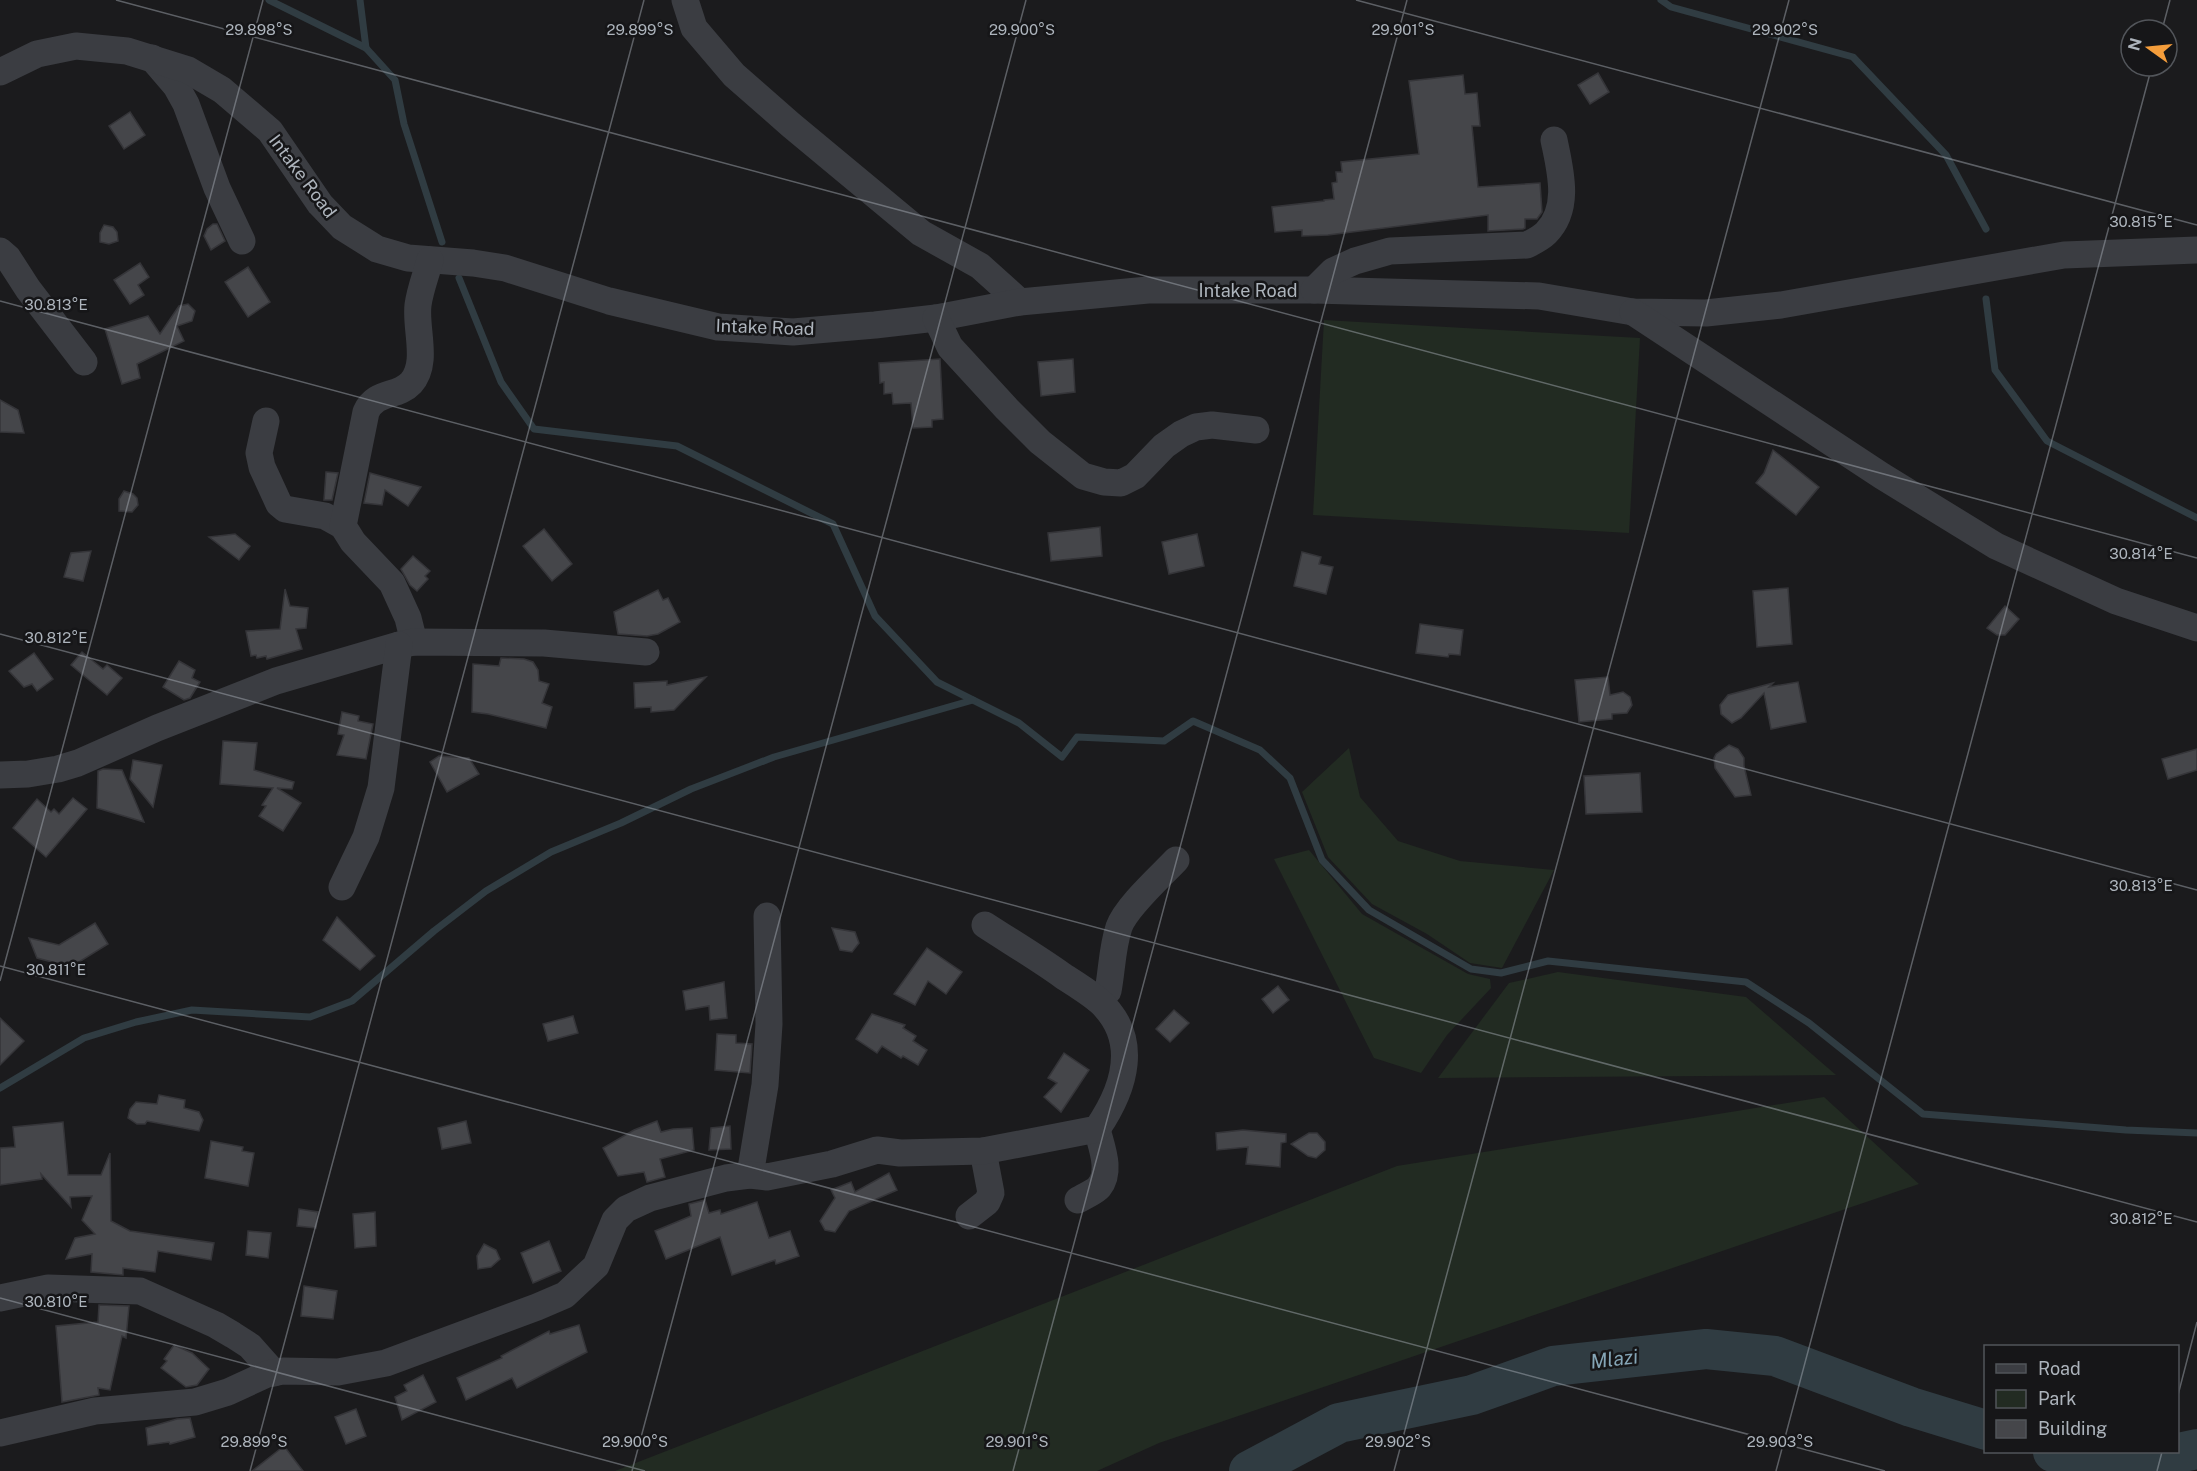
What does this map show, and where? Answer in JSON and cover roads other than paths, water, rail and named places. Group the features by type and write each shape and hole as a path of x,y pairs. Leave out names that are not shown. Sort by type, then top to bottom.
{"street":[{"path":"685,0 694,28 734,75 921,233 980,266 1020,302"},
{"name":"Intake Road","path":"0,72 37,54 76,46 127,51 188,70 214,85 270,131 320,204 342,227 376,249 408,258 505,268 609,301 718,327 793,332 936,318 1020,302 1148,290 1314,290 1539,296 1626,310 1706,313 1781,305 2064,255 2195,247"},
{"path":"152,58 176,86 186,104 218,188 242,241"},
{"path":"1314,290 1333,271 1355,261 1390,251 1527,245 1545,234 1556,220 1562,197 1554,140"},
{"path":"0,251 8,258 28,289 84,362"},
{"path":"343,526 366,412 370,403 382,396 399,391 411,383 417,373 420,354 418,305 430,260"},
{"path":"1626,310 1882,476 1996,546 2116,601 2197,628"},
{"path":"936,318 950,347 1007,409 1040,442 1083,476 1104,482 1121,483 1135,476 1164,446 1180,434 1196,427 1212,425 1256,430"},
{"path":"266,421 259,453 262,467 279,504 285,509 325,516 343,526 353,543 392,583 408,618 407,644 379,797 366,837 342,887"},
{"path":"0,774 28,774 68,766 276,681 407,644 544,643 646,652"},
{"path":"1098,1000 1108,991 1112,956 1120,925 1132,908 1176,860"},
{"path":"750,1175 765,1085 768,1034 767,916"},
{"path":"0,1433 95,1411 195,1402 228,1392 252,1380 283,1371 338,1372 386,1363 565,1295 596,1266 611,1226 626,1209 650,1198 726,1178 750,1175 767,1177 832,1164 878,1149 900,1153 983,1151 1097,1128 1112,1106 1119,1090 1125,1064 1124,1041 1114,1020 1098,1000 985,925"},
{"path":"1078,1200 1099,1187 1104,1176 1105,1161 1097,1128"},
{"path":"969,1216 987,1202 991,1193 983,1151"},
{"path":"0,1298 48,1288 140,1291 233,1335 250,1346 274,1373"}],"waterway":[{"path":"269,0 366,48"},
{"path":"360,0 366,48 395,80 404,124 442,242"},
{"path":"1661,0 1671,7 1853,57 1946,155 1986,229"},
{"path":"459,278 501,382 534,429 677,446 833,524 875,616 937,682 1019,723 1062,757 1077,737 1164,741 1193,721 1260,750 1290,778 1322,860 1369,910 1471,969 1501,973 1548,961 1746,982 1809,1023 1923,1114 2126,1130 2197,1133"},
{"path":"1986,299 1995,370 2047,441 2197,518"},
{"path":"0,1088 84,1038 136,1022 192,1010 310,1017 352,1001 434,931 486,891 551,852 621,823 691,789 774,757 973,700"},
{"name":"Mlazi","path":"1249,1471 1339,1423 1472,1395 1553,1366 1706,1349 1775,1356 1911,1407 1984,1429"},
{"name":"Mlazi","path":"2179,1453 2197,1449"},
{"name":"Mlazi","path":"2057,1453 2071,1457 2141,1461 2178,1453"}]}
